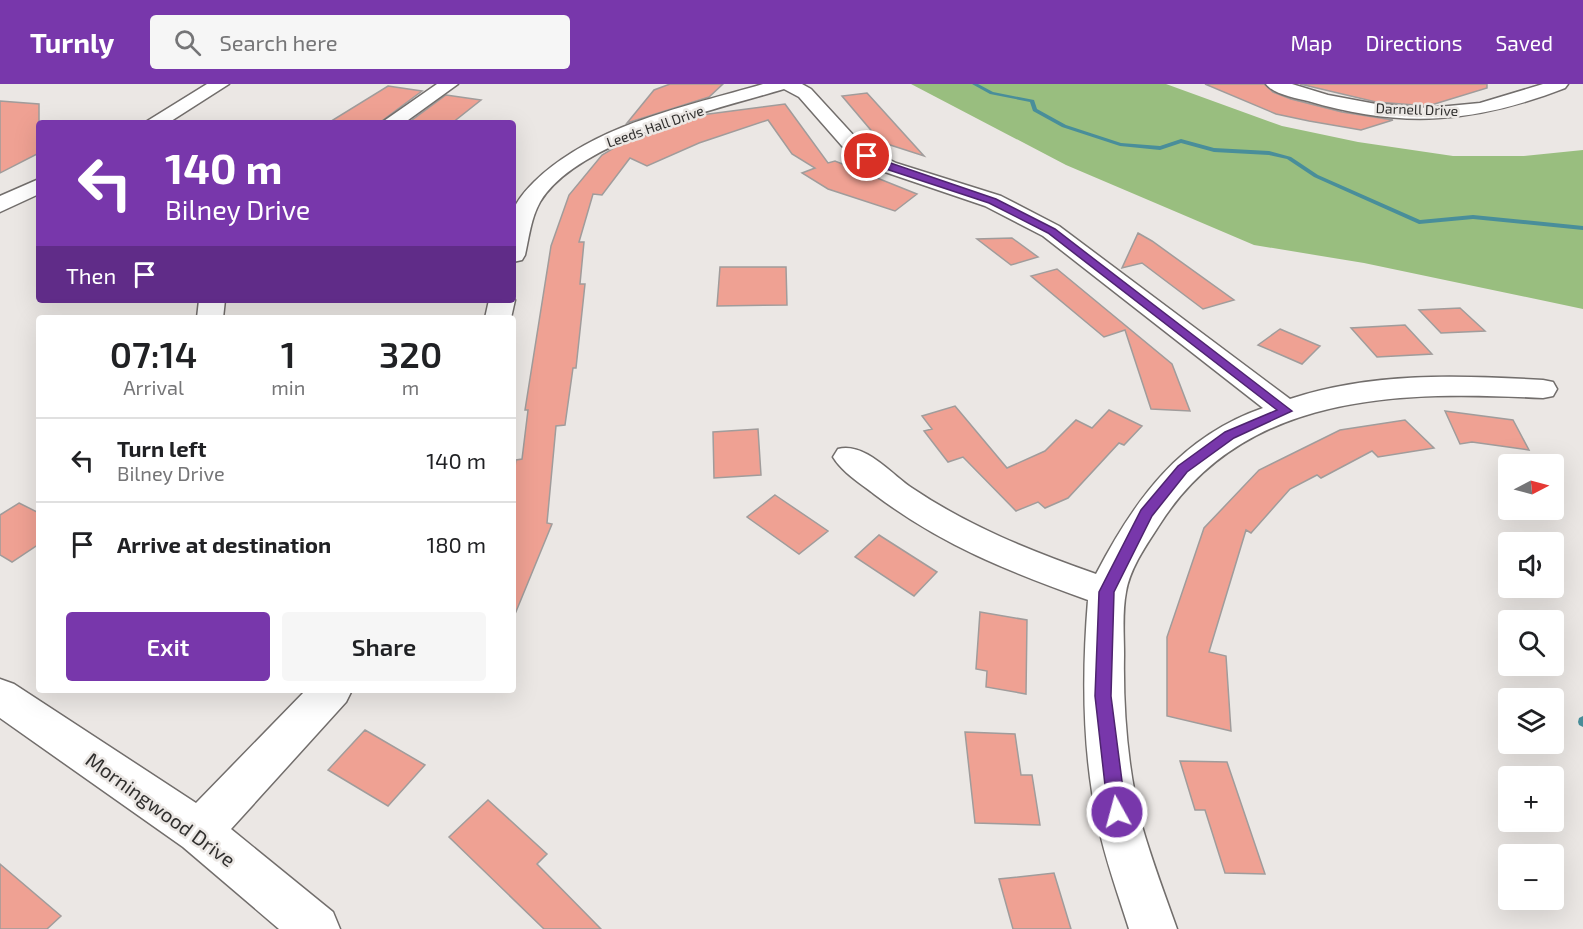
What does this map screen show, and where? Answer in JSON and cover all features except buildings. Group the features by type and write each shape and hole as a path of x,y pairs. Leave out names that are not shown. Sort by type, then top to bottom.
{"street":[{"path":"159,120 220,84"},
{"path":"395,120 449,84"},
{"name":"Leeds Hall Drive","path":"516,243 523,214 534,195 558,171 590,150 623,134 782,84"},
{"path":"788,84 805,93 849,142 867,156 889,167 993,201 1051,231 1286,411"},
{"name":"Darnell Drive","path":"1275,84 1299,93 1354,106 1447,112 1498,105 1559,84"},
{"path":"0,205 36,186"},
{"path":"1153,929 1117,812 1103,696 1107,592 1146,514 1183,469 1230,435 1286,411 1331,396 1396,386 1459,384 1543,389"},
{"path":"849,457 879,481 945,525 990,548 1107,592"},
{"path":"199,831 329,693"},
{"name":"Morningwood Drive","path":"0,696 199,831 316,929"}],"green space":[{"path":"911,84 1166,84 1282,126 1358,142 1453,156 1524,156 1583,150 1583,309 1364,263 1254,245 1066,165"}],"waterway":[{"path":"974,84 992,93 1032,101 1035,110 1064,126 1120,144 1160,148 1181,141 1214,150 1269,153 1289,158 1316,176 1419,222 1473,217 1583,228"}],"route":[{"path":"867,156 889,167 993,201 1051,231 1286,411 1230,435 1183,469 1146,514 1107,592 1103,696 1117,812"}]}
